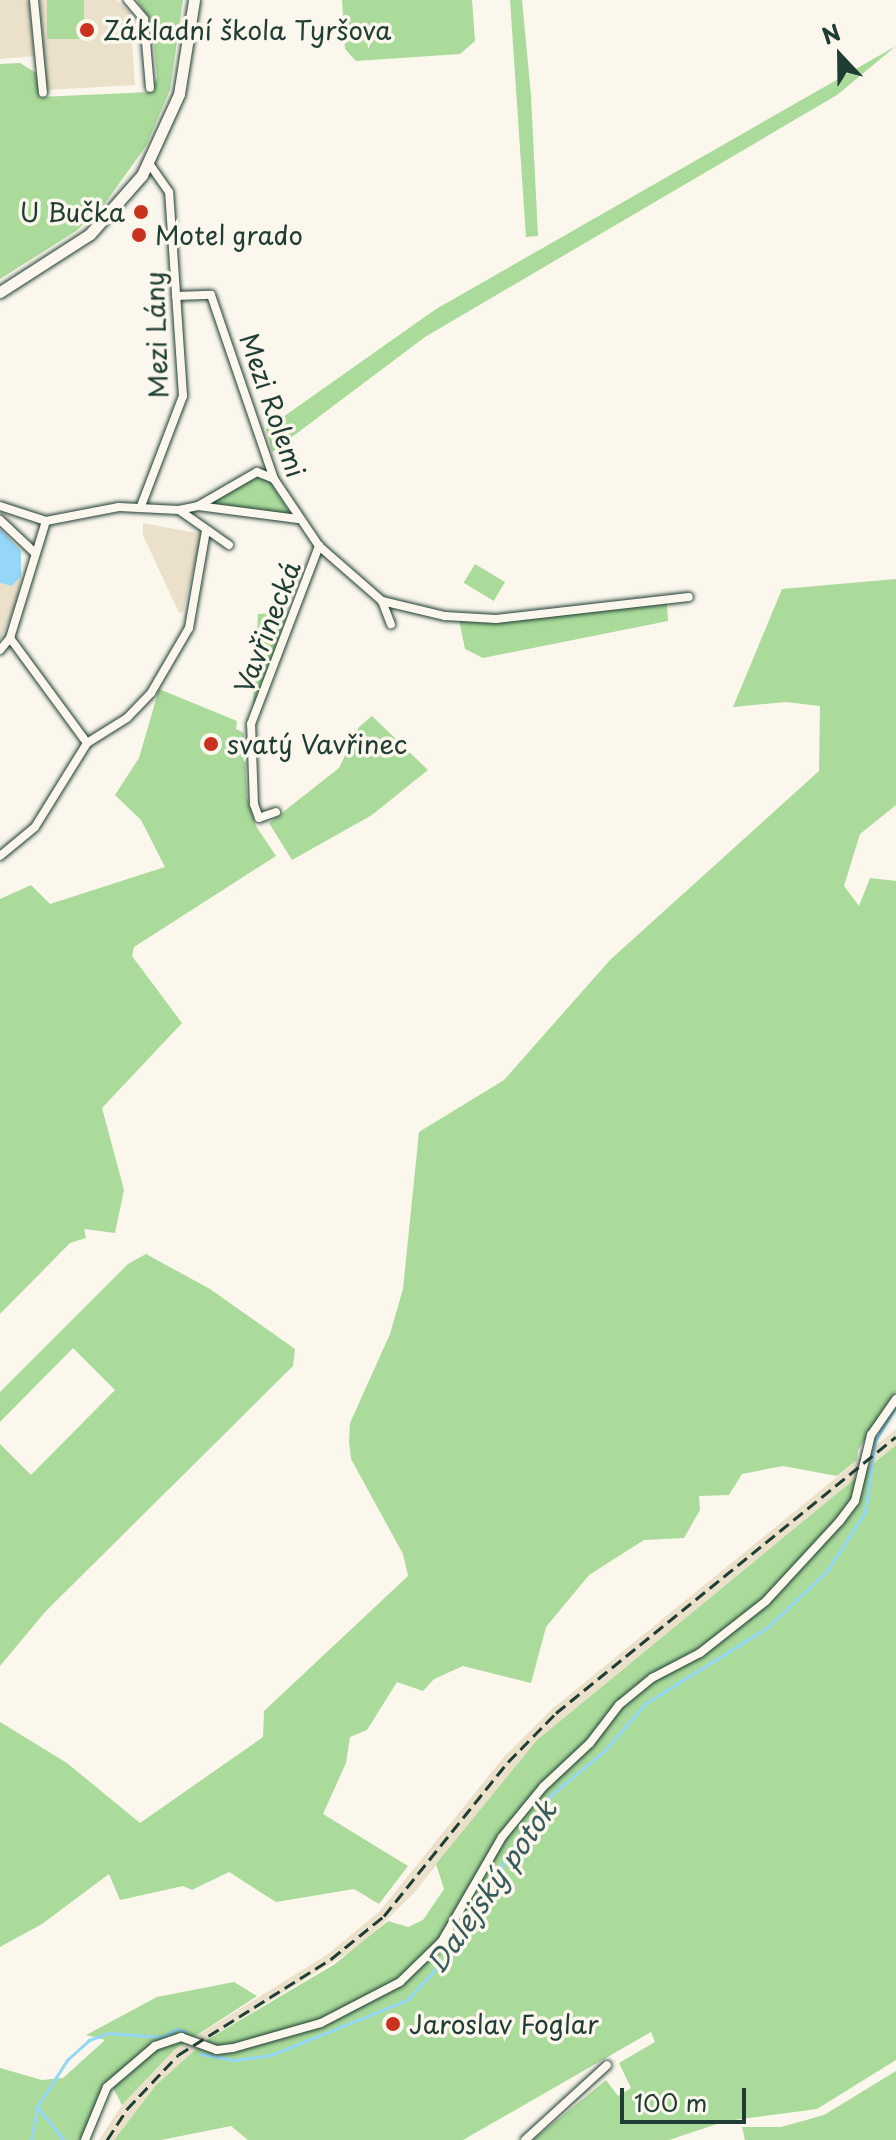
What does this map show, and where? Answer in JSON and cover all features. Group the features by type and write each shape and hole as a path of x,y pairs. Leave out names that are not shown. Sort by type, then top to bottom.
{"main road":[{"path":"0,292 90,234 149,163 179,94 194,0"}],"street":[{"path":"34,0 43,93"},
{"path":"128,0 144,19 150,88"},
{"name":"Mezi Lány","path":"141,506 183,396 168,187 149,163"},
{"name":"Mezi Rolemi","path":"176,296 211,295 218,305 274,479 319,546 382,601 445,616 496,619 689,597"},
{"path":"0,506 46,521 141,506 179,510 198,506 257,472 274,479"},
{"path":"198,506 298,519"},
{"path":"179,510 229,545"},
{"path":"0,520 34,552"},
{"path":"0,650 10,638 46,521"},
{"path":"0,856 35,827 87,743 139,707 181,644 192,617 206,531"},
{"name":"Vavřinecká","path":"276,812 259,818 251,782 251,724 319,546"},
{"path":"382,601 391,624"},
{"path":"10,638 87,743"},
{"path":"85,2140 107,2087 155,2046 181,2037 217,2050 233,2048 321,2023 400,1982 442,1941 502,1837 631,1692 700,1653 766,1601 839,1522 855,1501 871,1435 896,1399"},
{"path":"525,2140 607,2065"}],"shaded area":[{"name":"Základní škola Tyršova","path":"0,0 29,0 34,56 0,59"},
{"name":"Základní škola Tyršova","path":"40,0 116,0 130,13 135,85 46,90"},
{"path":"143,523 202,534 183,612 179,613 143,535"},
{"path":"21,576 17,603 0,640 0,583 12,586"},
{"path":"896,1429 896,1445 537,1740 413,1894 361,1945 205,2041 156,2085 114,2140 99,2140 122,2105 174,2050 328,1954 379,1912 503,1758 552,1709"}],"green space":[{"path":"47,0 84,0 84,39 47,39"},
{"path":"137,0 183,0 170,90 146,146 103,206 76,231 0,279 0,64 20,63 36,73 40,97 150,92 157,78 152,23"},
{"path":"342,0 472,0 475,41 460,54 356,61 345,49"},
{"path":"510,0 522,0 531,96 538,236 526,237"},
{"path":"896,46 837,95 425,337 272,452 266,429 436,309"},
{"path":"257,476 270,481 291,515 204,505"},
{"path":"475,564 505,582 494,601 464,583"},
{"path":"896,579 896,805 860,834 844,886 859,906 870,878 896,881 896,1392 858,1450 857,1460 837,1476 783,1466 742,1474 729,1495 699,1496 700,1510 684,1538 644,1540 589,1575 546,1627 531,1683 463,1666 434,1679 423,1691 397,1682 367,1730 350,1737 346,1763 323,1814 408,1866 379,1904 354,1889 276,1902 229,1872 192,1890 183,1886 120,1900 109,1874 42,1924 0,1947 0,1722 67,1763 140,1823 263,1737 264,1711 408,1576 403,1554 351,1459 349,1442 350,1423 390,1334 403,1289 419,1132 504,1080 610,960 819,771 820,706 786,702 733,707 782,589"},
{"path":"667,604 668,621 483,658 465,649 459,620 496,622"},
{"path":"290,612 253,707 258,614"},
{"path":"159,689 237,721 236,729 244,733 247,797 256,826 276,856 134,947 132,956 182,1023 102,1108 124,1190 115,1233 84,1229 86,1238 70,1243 0,1314 0,899 31,885 50,904 165,867 141,820 115,795 139,758"},
{"path":"372,716 428,770 372,815 292,860 269,823 339,768 359,727"},
{"path":"146,1254 210,1289 295,1349 293,1366 45,1612 0,1666 0,1444 31,1475 115,1390 73,1348 0,1422 0,1392 128,1264"},
{"path":"896,1445 896,2060 817,2109 726,2121 669,2140 533,2140 606,2080 618,2096 631,2088 619,2063 655,2042 651,2032 463,2140 248,2140 231,2126 161,2140 114,2140 156,2085 205,2041 335,1964 388,1921 408,1927 423,1920 444,1889 436,1864 537,1740"},
{"path":"234,1982 257,1996 174,2050 122,2105 112,2086 89,2140 0,2140 0,2068 42,2080 63,2078 105,2040 86,2035 157,1997"},
{"path":"896,2071 896,2140 745,2140 742,2127 781,2127 824,2115"}],"water":[{"path":"0,529 21,551 21,576 12,586 0,583"}],"waterway":[{"name":"Dalejský potok","path":"200,2054 235,2060 271,2055 407,2000 446,1958 520,1835 551,1795 604,1751 646,1703 768,1627 827,1571 865,1512 875,1441 896,1406"},
{"name":"Dalejský potok","path":"64,2140 37,2107 67,2060 89,2040 108,2033 162,2037 177,2029 186,2032"},
{"path":"31,2140 37,2108"}],"railway":[{"path":"107,2140 127,2109 178,2055 331,1959 384,1916 508,1762 556,1713 896,1437"}],"place":[{"name":"Základní škola Tyršova","path":"87,30"},
{"name":"U Bučka","path":"141,212"},
{"name":"Motel grado","path":"139,235"},
{"name":"svatý Vavřinec","path":"211,744"},
{"name":"Jaroslav Foglar","path":"393,2024"}]}
